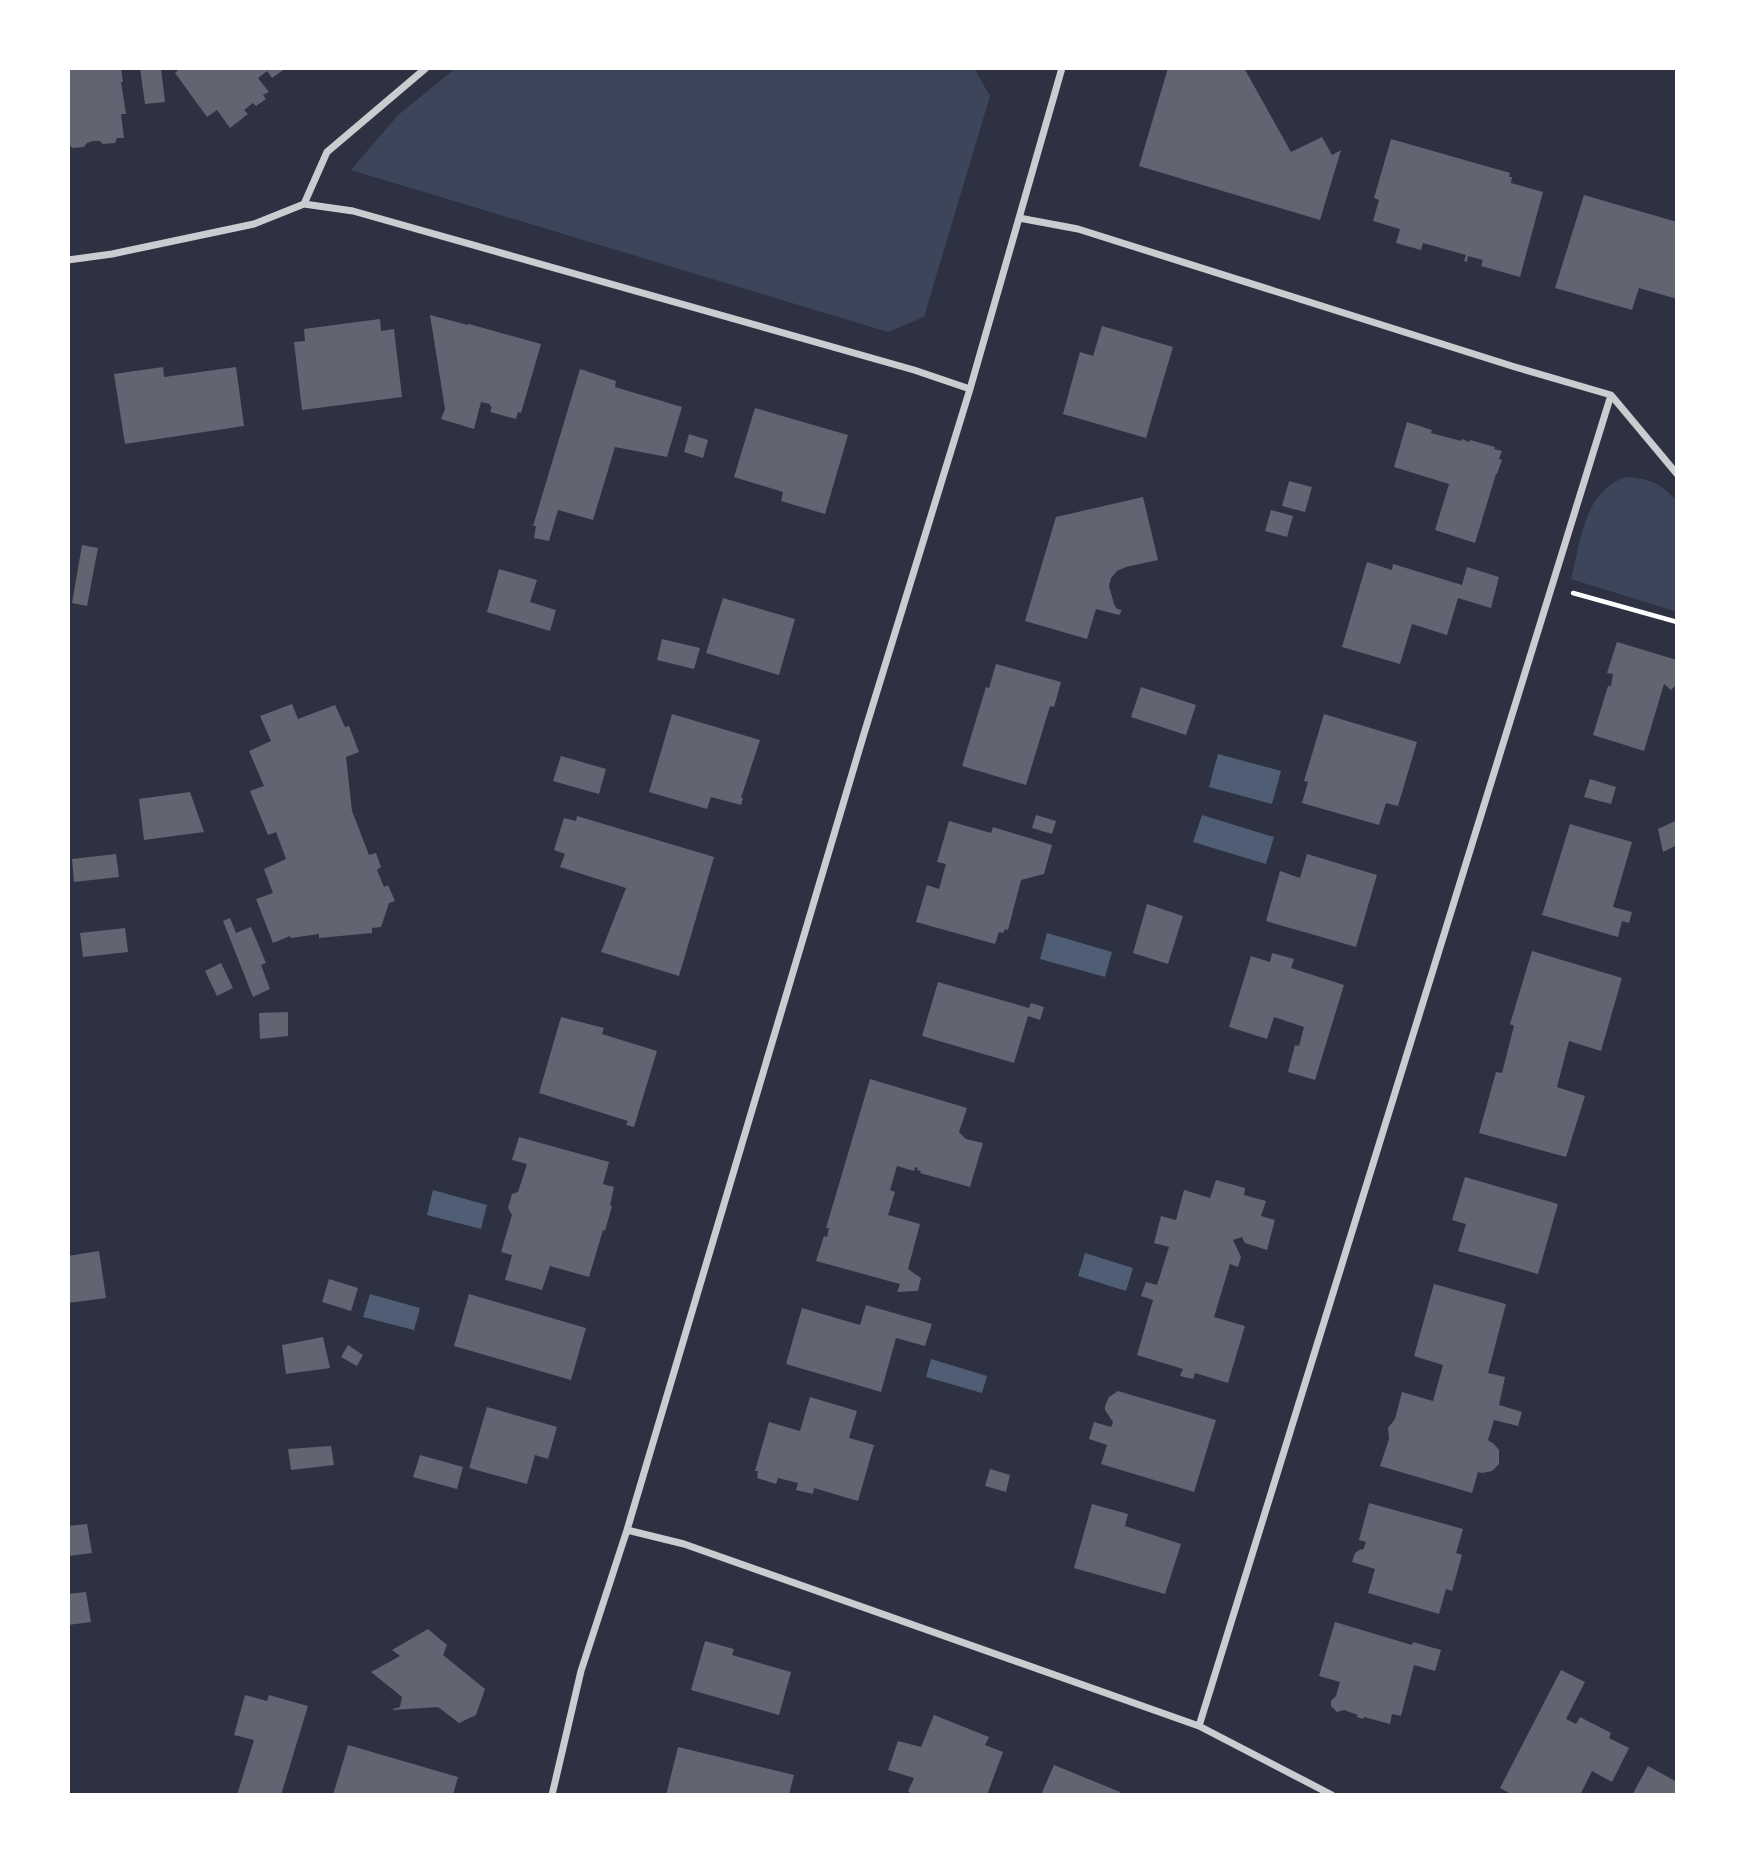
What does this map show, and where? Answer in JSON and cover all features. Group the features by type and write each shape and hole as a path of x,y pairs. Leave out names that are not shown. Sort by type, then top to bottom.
{"street":[{"path":"304,204 327,152 426,68"},
{"path":"552,1795 581,1671 627,1530 863,737 970,389 1062,68"},
{"path":"68,260 112,254 254,224 304,204 366,215 914,370 970,389"},
{"path":"1019,218 1078,229 1515,367 1611,394 1677,474"},
{"path":"1199,1726 1611,394"},
{"path":"627,1530 684,1544 1199,1726 1332,1795"}],"path":[{"path":"1552,587 1677,622"}],"shaded area":[{"path":"456,68 974,68 990,96 924,317 888,332 351,170 398,115"},
{"path":"1626,477 1655,483 1677,502 1677,612 1571,579 1581,534 1592,506 1612,484"},
{"path":"1218,754 1281,771 1272,804 1209,787"},
{"path":"1202,815 1274,837 1266,864 1193,842"},
{"path":"1047,933 1112,952 1105,977 1040,959"},
{"path":"433,1190 487,1205 481,1229 427,1215"},
{"path":"1085,1253 1133,1268 1126,1291 1078,1276"},
{"path":"370,1294 420,1308 414,1330 363,1317"},
{"path":"931,1359 987,1376 982,1393 926,1377"}],"building":[{"path":"68,68 121,68 126,114 121,114 124,138 117,138 115,143 93,141 84,147 73,148 68,145"},
{"path":"140,68 161,68 165,102 145,104"},
{"path":"180,68 286,68 272,78 267,71 258,78 269,92 263,95 266,99 256,106 253,103 244,110 248,114 230,128 217,110 207,117 175,73"},
{"path":"1168,68 1244,68 1291,152 1322,137 1332,155 1341,150 1320,220 1139,166"},
{"path":"1391,139 1510,173 1511,183 1543,192 1520,277 1481,266 1483,260 1468,256 1467,262 1464,261 1466,255 1423,243 1421,250 1396,243 1400,229 1373,221 1379,200 1374,198"},
{"path":"1584,195 1677,222 1677,299 1639,288 1632,310 1555,288"},
{"path":"430,315 541,344 521,413 518,412 516,419 490,412 490,404 481,402 474,429 441,419 445,409"},
{"path":"380,319 381,331 394,329 402,397 302,410 294,342 305,341 304,329"},
{"path":"1102,326 1173,347 1146,438 1063,414 1080,352 1093,356"},
{"path":"163,367 164,377 236,367 244,426 125,444 114,374"},
{"path":"580,369 616,381 615,387 682,407 667,457 615,447 593,520 558,510 549,541 534,538 536,526 533,526"},
{"path":"755,408 848,435 825,514 781,501 783,492 734,477"},
{"path":"1407,422 1432,430 1431,433 1461,441 1470,440 1502,451 1499,459 1502,460 1475,543 1435,530 1449,484 1394,467"},
{"path":"689,434 708,440 703,458 684,452"},
{"path":"1289,481 1312,487 1305,512 1282,506"},
{"path":"1143,497 1158,560 1126,567 1111,578 1109,586 1114,604 1117,609 1122,610 1119,615 1096,609 1087,639 1025,621 1056,517"},
{"path":"1271,510 1293,516 1287,537 1265,531"},
{"path":"82,545 98,548 87,606 72,603"},
{"path":"1367,562 1392,570 1393,564 1462,585 1467,567 1499,577 1491,608 1458,598 1447,635 1412,624 1400,664 1342,647"},
{"path":"499,569 537,580 530,602 556,610 550,631 487,612"},
{"path":"723,598 795,619 779,675 706,653"},
{"path":"662,639 700,648 694,669 657,660"},
{"path":"1617,642 1677,660 1677,684 1671,690 1664,684 1644,751 1593,735 1608,686 1611,686 1613,674 1607,673"},
{"path":"996,664 1061,682 1054,707 1050,706 1026,785 962,766 986,687 989,688"},
{"path":"1141,687 1196,705 1186,735 1131,717"},
{"path":"292,704 298,719 335,705 345,727 349,726 359,752 346,757 352,811 369,855 376,853 381,867 377,870 384,887 388,885 395,901 389,903 381,927 372,928 372,933 319,938 319,934 290,936 273,943 256,899 273,893 264,869 286,859 276,832 268,835 250,791 264,786 249,751 271,741 260,716"},
{"path":"672,714 760,740 741,805 711,797 707,809 649,792"},
{"path":"1324,714 1417,742 1398,806 1386,803 1379,825 1302,803 1308,782 1304,781"},
{"path":"561,756 606,769 599,794 553,781"},
{"path":"1590,779 1616,787 1611,804 1584,797"},
{"path":"190,792 204,832 144,840 139,799"},
{"path":"1036,815 1056,821 1052,834 1032,828"},
{"path":"577,816 714,857 679,976 601,952 626,888 560,867 565,854 554,850 564,818 576,821"},
{"path":"1677,820 1677,845 1663,852 1658,829"},
{"path":"949,821 991,833 993,827 1052,845 1044,874 1021,880 1008,930 999,932 995,944 916,922 927,885 939,889 946,864 937,862"},
{"path":"1570,824 1632,842 1613,907 1632,912 1629,923 1622,921 1618,937 1542,915"},
{"path":"116,854 119,877 74,882 72,859"},
{"path":"1307,854 1377,875 1356,947 1266,921 1280,871 1300,878"},
{"path":"1147,904 1183,916 1168,964 1133,953"},
{"path":"230,918 236,933 251,927 266,963 261,965 270,989 253,997 223,921"},
{"path":"125,928 128,952 83,957 80,933"},
{"path":"1532,951 1622,978 1601,1051 1569,1041 1557,1087 1585,1096 1566,1157 1479,1133 1496,1072 1502,1073 1514,1026 1510,1024"},
{"path":"1272,953 1294,959 1291,968 1344,985 1315,1080 1288,1072 1295,1045 1299,1046 1304,1027 1274,1017 1267,1039 1229,1027 1251,956 1270,962"},
{"path":"221,963 233,988 217,996 205,971"},
{"path":"938,982 1029,1008 1031,1003 1044,1007 1040,1020 1028,1016 1014,1063 922,1036"},
{"path":"288,1012 288,1036 260,1039 259,1013"},
{"path":"561,1017 604,1028 602,1034 657,1051 634,1127 626,1125 628,1121 539,1093"},
{"path":"870,1079 967,1108 959,1132 966,1139 983,1143 970,1187 920,1173 915,1167 914,1171 897,1166 890,1190 895,1192 888,1215 920,1224 908,1269 921,1278 918,1291 897,1292 900,1284 816,1261 824,1236 827,1237 829,1228 826,1228"},
{"path":"519,1137 609,1162 603,1184 614,1187 612,1206 589,1277 550,1266 542,1290 505,1280 512,1255 501,1252 512,1215 508,1208 512,1194 518,1192 527,1164 512,1160"},
{"path":"1465,1177 1558,1204 1538,1274 1458,1251 1466,1224 1452,1220"},
{"path":"1216,1180 1245,1188 1244,1195 1266,1201 1261,1216 1275,1220 1267,1250 1245,1243 1242,1237 1233,1240 1241,1257 1238,1267 1230,1264 1214,1317 1245,1326 1228,1383 1195,1373 1193,1379 1180,1376 1183,1369 1137,1355 1153,1300 1141,1296 1146,1282 1157,1285 1169,1247 1154,1243 1161,1216 1176,1220 1184,1190 1210,1198"},
{"path":"99,1251 106,1298 68,1303 68,1256"},
{"path":"329,1279 358,1288 351,1311 322,1302"},
{"path":"1434,1284 1506,1304 1488,1373 1505,1377 1499,1405 1522,1412 1518,1426 1494,1420 1488,1440 1499,1450 1499,1464 1492,1471 1478,1472 1472,1493 1380,1466 1389,1439 1388,1428 1395,1419 1402,1392 1433,1401 1443,1365 1414,1356"},
{"path":"469,1294 586,1328 571,1380 454,1346"},
{"path":"866,1305 932,1324 925,1346 896,1338 881,1392 786,1364 802,1308 860,1325"},
{"path":"323,1337 330,1368 286,1374 282,1345"},
{"path":"348,1345 363,1355 357,1366 341,1357"},
{"path":"1118,1391 1216,1420 1194,1492 1101,1464 1107,1445 1089,1439 1094,1422 1111,1427 1113,1422 1105,1406 1109,1397"},
{"path":"810,1397 857,1411 849,1438 874,1445 858,1501 814,1488 813,1494 796,1490 798,1483 778,1478 776,1484 757,1478 758,1471 755,1471 769,1422 800,1431"},
{"path":"487,1407 557,1427 548,1459 535,1455 527,1484 469,1468"},
{"path":"331,1446 334,1465 291,1470 288,1449"},
{"path":"420,1455 463,1467 457,1489 413,1477"},
{"path":"990,1469 1010,1475 1006,1492 985,1486"},
{"path":"1369,1503 1463,1529 1456,1553 1462,1555 1452,1591 1446,1589 1439,1614 1368,1593 1375,1569 1352,1562 1355,1553 1363,1550 1366,1542 1359,1540"},
{"path":"1092,1504 1128,1514 1125,1526 1181,1544 1165,1594 1074,1568"},
{"path":"87,1524 92,1553 68,1556 68,1526"},
{"path":"86,1592 91,1622 68,1625 68,1594"},
{"path":"1335,1622 1412,1645 1413,1642 1441,1650 1435,1671 1414,1665 1401,1716 1392,1714 1390,1724 1364,1717 1363,1719 1344,1710 1337,1712 1331,1706 1340,1682 1319,1676"},
{"path":"428,1629 447,1645 443,1655 485,1689 476,1715 459,1723 438,1707 393,1710 400,1707 402,1697 371,1672 400,1656 392,1650"},
{"path":"705,1641 734,1649 732,1655 791,1672 779,1715 691,1690"},
{"path":"1561,1670 1585,1682 1566,1719 1576,1724 1580,1717 1611,1733 1609,1738 1629,1748 1612,1782 1592,1771 1580,1795 1513,1795 1500,1788"},
{"path":"245,1695 267,1701 269,1695 308,1706 281,1795 237,1795 254,1740 234,1735"},
{"path":"934,1715 989,1737 985,1745 1003,1752 987,1795 912,1795 908,1791 914,1778 888,1770 898,1741 921,1747"},
{"path":"348,1745 458,1777 453,1795 333,1795"},
{"path":"678,1747 794,1775 789,1795 666,1795"},
{"path":"1054,1765 1120,1792 1119,1795 1041,1795"},
{"path":"1648,1766 1677,1782 1677,1795 1632,1795"}]}
